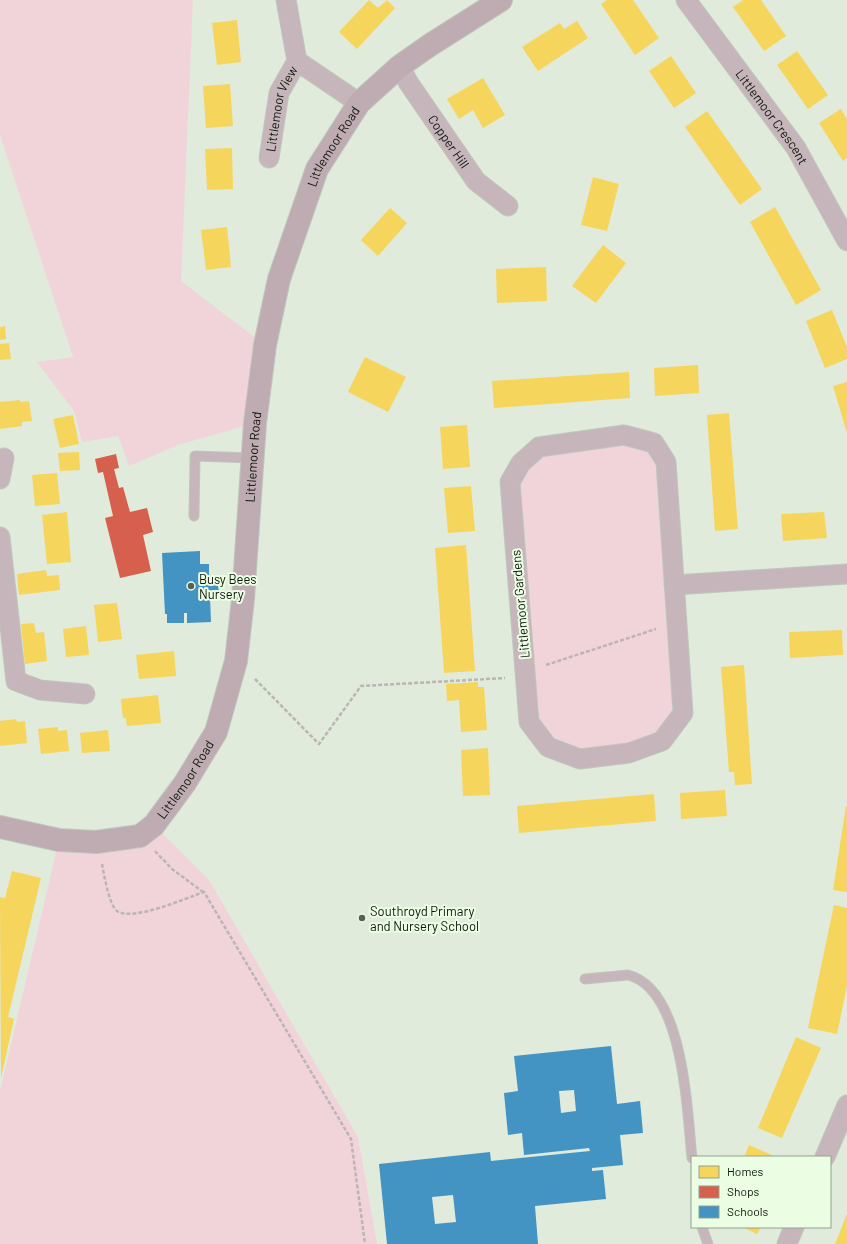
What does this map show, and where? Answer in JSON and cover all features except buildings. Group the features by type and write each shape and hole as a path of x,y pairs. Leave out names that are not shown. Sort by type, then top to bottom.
{"street":[{"name":"Littlemoor View","path":"269,158 279,93 297,60 286,0"},
{"name":"Littlemoor Road","path":"0,827 58,840 96,842 140,836 154,824 185,783 216,732 236,660 243,599 252,458 265,345 278,279 317,169 358,103 400,66 501,0"},
{"name":"Littlemoor Crescent","path":"686,0 796,148 847,241"},
{"name":"Littlemoor View","path":"297,60 358,103"},
{"name":"Copper Hill","path":"400,66 408,82 476,181 508,206"},
{"name":"Littlemoor Gardens","path":"624,435 654,442 666,462 674,584 683,713 662,741 629,753 580,759 548,747 530,722 525,672 510,482 521,463 539,447 624,435"},
{"path":"0,478 4,458"},
{"path":"0,537 16,681 40,690 84,694"},
{"path":"674,584 847,574"},
{"path":"825,1156 847,1105"},
{"path":"787,1244 794,1228"}],"lane":[{"path":"194,516 195,456 252,458"},
{"path":"585,979 628,975 634,976 644,983 662,1003 674,1032 680,1055 692,1156"},
{"path":"702,1228 708,1244"}],"path":[{"path":"236,660 319,744 361,686 506,678 677,622"},
{"path":"96,842 112,903 116,911 124,914 142,913 204,892"},
{"path":"172,869 204,892 351,1139 365,1244"}],"shaded area":[{"path":"0,0 193,0 181,281 265,345 255,423 178,445 129,466 118,436 82,442 74,411 37,362 73,357 0,135"},
{"path":"633,436 666,462 683,713 662,741 580,759 529,722 510,482 539,447"},
{"path":"154,825 209,880 358,1137 377,1244 0,1244 0,1091 59,840"}],"place":[{"name":"Busy Bees Nursery","path":"191,586"},
{"name":"Southroyd Primary and Nursery School","path":"362,918"}]}
